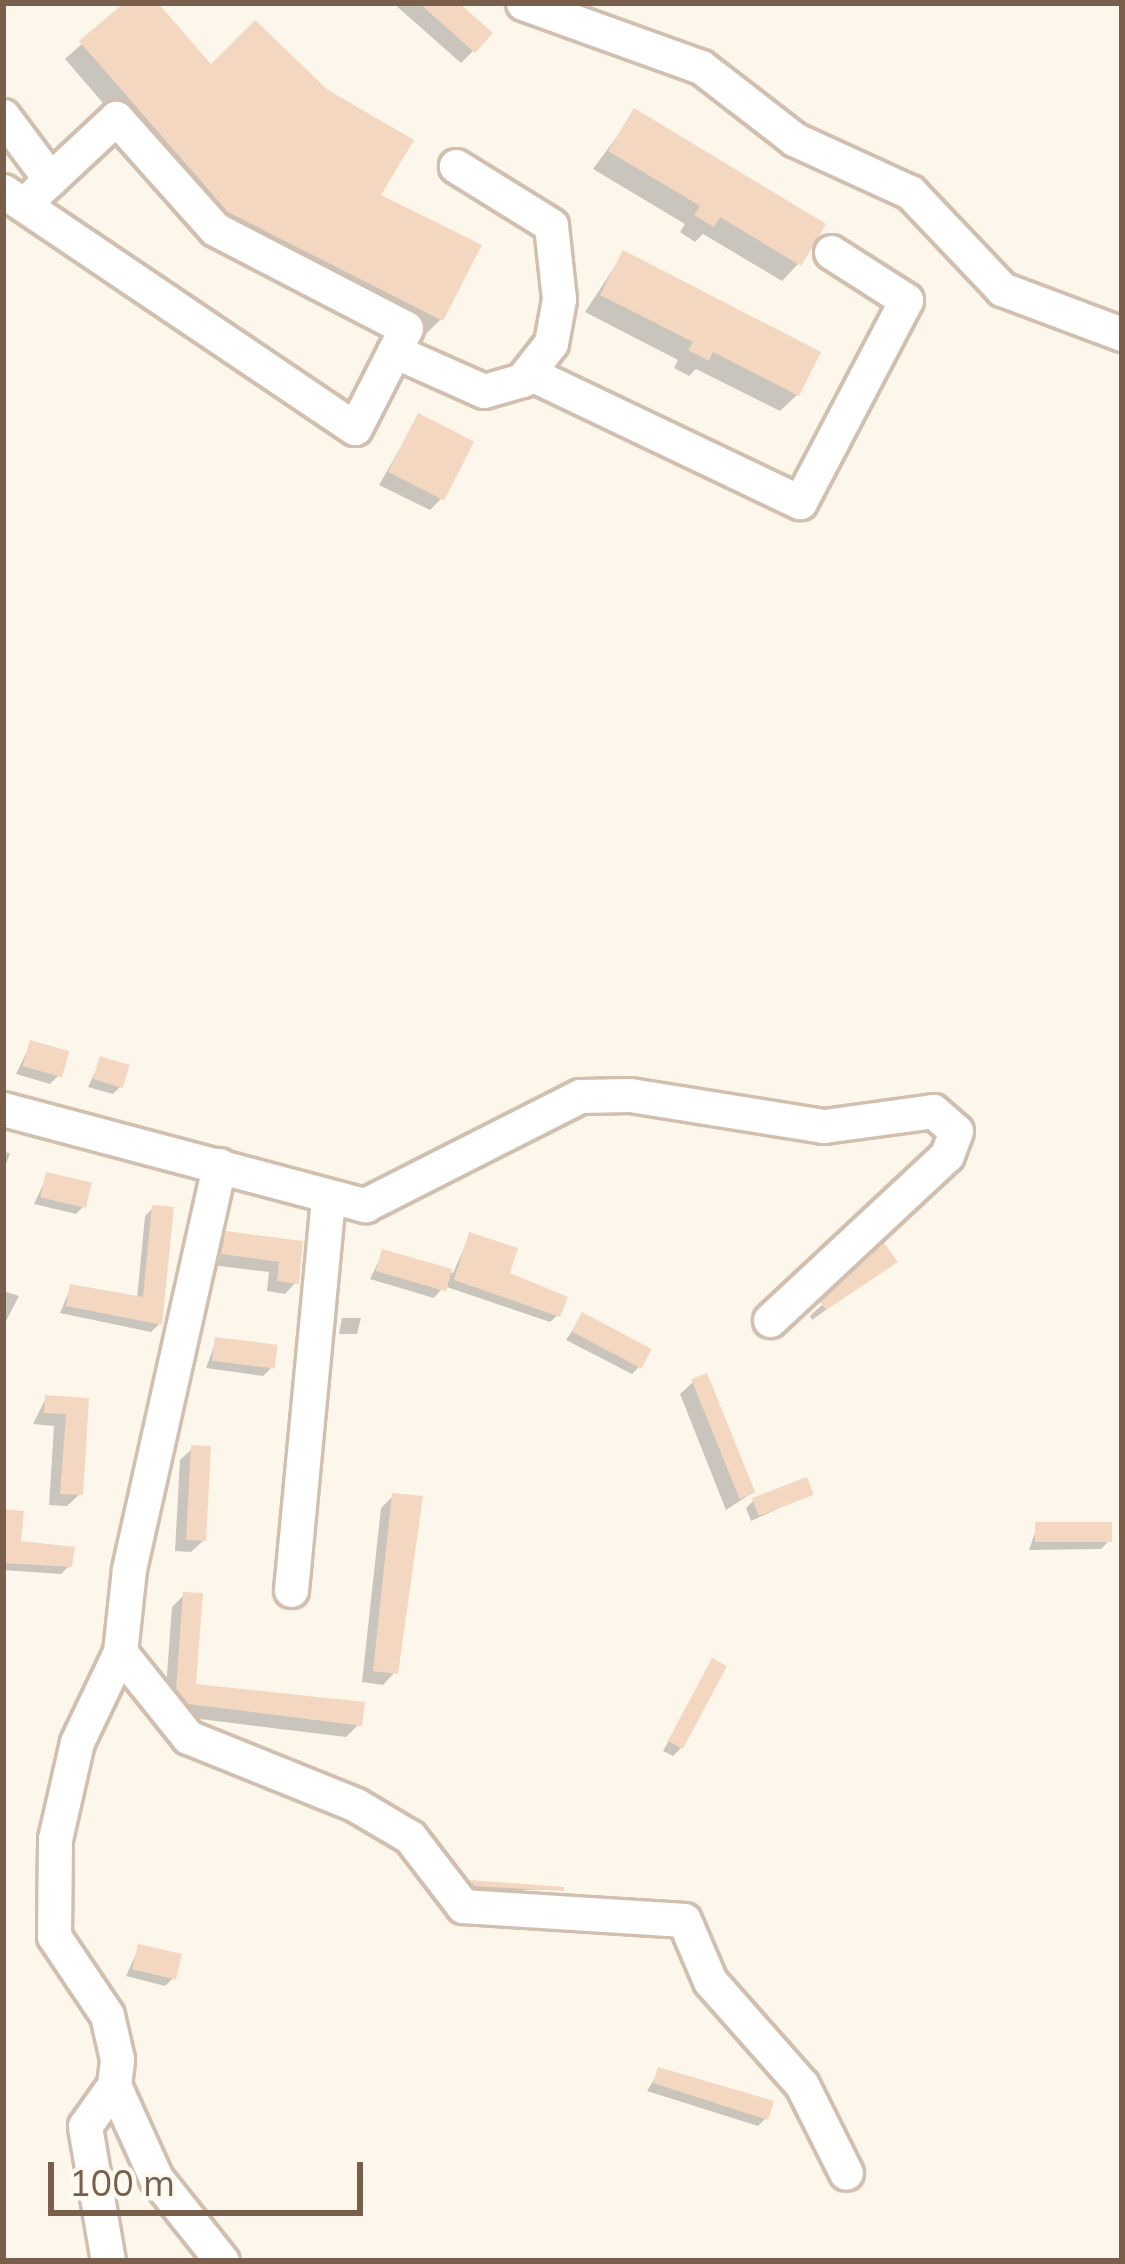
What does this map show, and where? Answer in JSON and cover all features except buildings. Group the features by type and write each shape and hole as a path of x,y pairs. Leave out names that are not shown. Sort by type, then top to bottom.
{"street":[{"path":"523,3 701,67 794,140 910,192 1002,289 1122,334"},
{"path":"3,116 27,190 355,428 406,328 215,229 116,118 27,190"},
{"path":"394,351 484,391 529,373 556,326 551,225 456,166"},
{"path":"529,373 800,502 906,300 831,252"},
{"path":"3,1109 365,1205 580,1096 630,1095 824,1126 933,1112 944,1119 958,1143 770,1320"},
{"path":"219,1165 129,1569 120,1652 77,1742 55,1839 54,1936 107,2014 114,2085 156,2178 222,2261"},
{"path":"291,1590 328,1198"},
{"path":"120,1652 188,1737 356,1805 410,1837 463,1906 684,1920 722,1999 802,2085 846,2173"},
{"path":"108,2261 85,2126 114,2085"}]}
